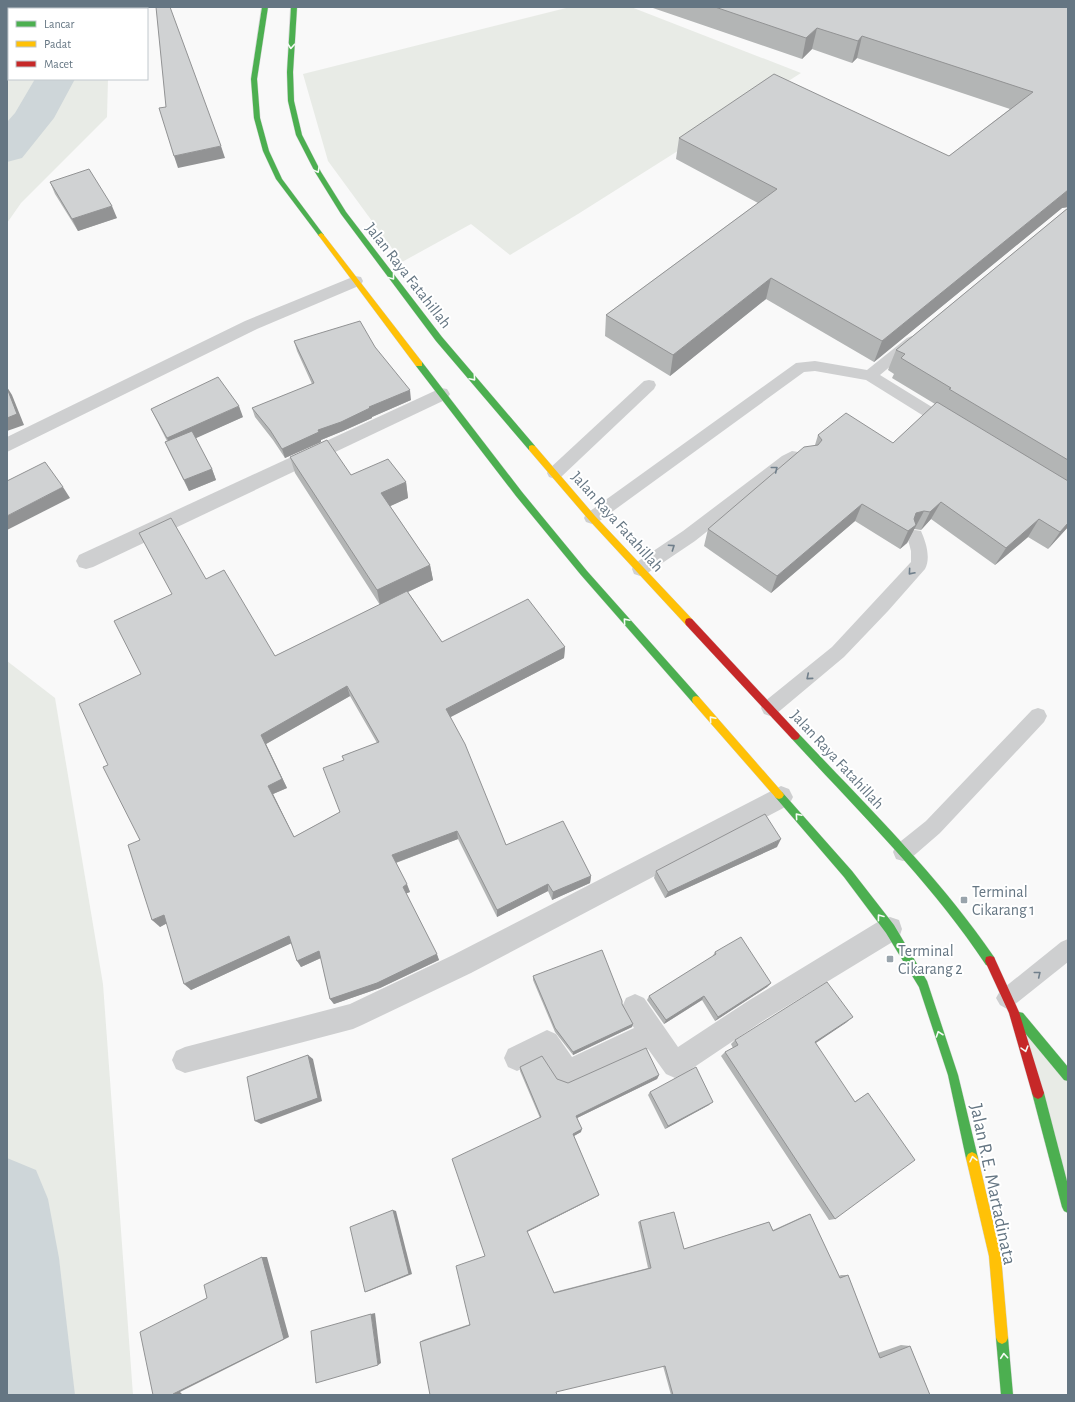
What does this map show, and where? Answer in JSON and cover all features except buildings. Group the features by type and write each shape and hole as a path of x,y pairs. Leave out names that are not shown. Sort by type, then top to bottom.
{"highway":[{"path":"265,7 254,79 257,118 266,151 279,179 441,394 519,494 579,567 848,874 890,929"},
{"name":"Jalan Raya Fatahillah","path":"294,7 290,72 291,101 299,135 318,172 342,213 439,339 592,518 903,852 967,927 989,960 1011,1005"},
{"name":"Jalan R.E. Martadinata","path":"890,929 923,985 953,1075 995,1256 1007,1395"},
{"path":"1011,1005 1068,1076"},
{"path":"1011,1005 1048,1128 1068,1207"}],"street":[{"path":"7,445 251,325 355,281"},
{"path":"86,561 441,394"},
{"path":"186,1060 353,1016 462,964 781,797"},
{"path":"635,1007 652,1034 675,1065 756,1010 890,929"},
{"path":"517,1058 547,1043 567,1073 626,1044 652,1034"}],"lane":[{"path":"870,376 924,331"},
{"path":"592,518 801,367 815,366 870,376 962,432"},
{"path":"555,473 649,385"},
{"path":"640,569 689,536 787,460 792,457 806,458"},
{"path":"770,708 838,652 882,606 918,564 919,551 915,536"},
{"path":"903,852 933,827 1038,716"},
{"path":"1011,1005 1068,949"}],"shaded area":[{"path":"7,7 108,7 8,8 8,80 108,80 107,117 21,203 7,223"},
{"path":"570,7 631,7 801,73 578,214 510,255 471,224 402,262 328,161 303,74"},
{"path":"7,661 55,698 103,984 133,1395 7,1395"},
{"path":"1014,1012 1068,1076 1068,1207"}],"waterway":[{"path":"7,149 33,118 54,80"},
{"path":"7,1199 17,1258 30,1395"}],"traffic: fast":[{"path":"265,7 254,79 257,118 266,151 279,179 321,235"},
{"path":"294,7 290,72 291,101 299,135 318,172 343,213 439,339 532,448"},
{"path":"419,364 519,494 584,573 696,700"},
{"path":"795,736 903,852 967,927 990,961"},
{"path":"779,795 848,874 890,929 923,985 953,1075 972,1158"},
{"path":"1019,1017 1068,1076"},
{"path":"1038,1093 1068,1207"},
{"path":"1002,1338 1007,1395"}],"traffic: slow":[{"path":"321,235 419,364"},
{"path":"532,448 592,518 689,622"},
{"path":"696,700 779,795"},
{"path":"972,1158 995,1256 1002,1338"}],"traffic: jam":[{"path":"689,622 795,736"},
{"path":"990,961 1014,1012 1038,1093"}],"place":[{"name":"Terminal Cikarang 1","path":"964,900"},
{"name":"Terminal Cikarang 2","path":"890,959"}]}
